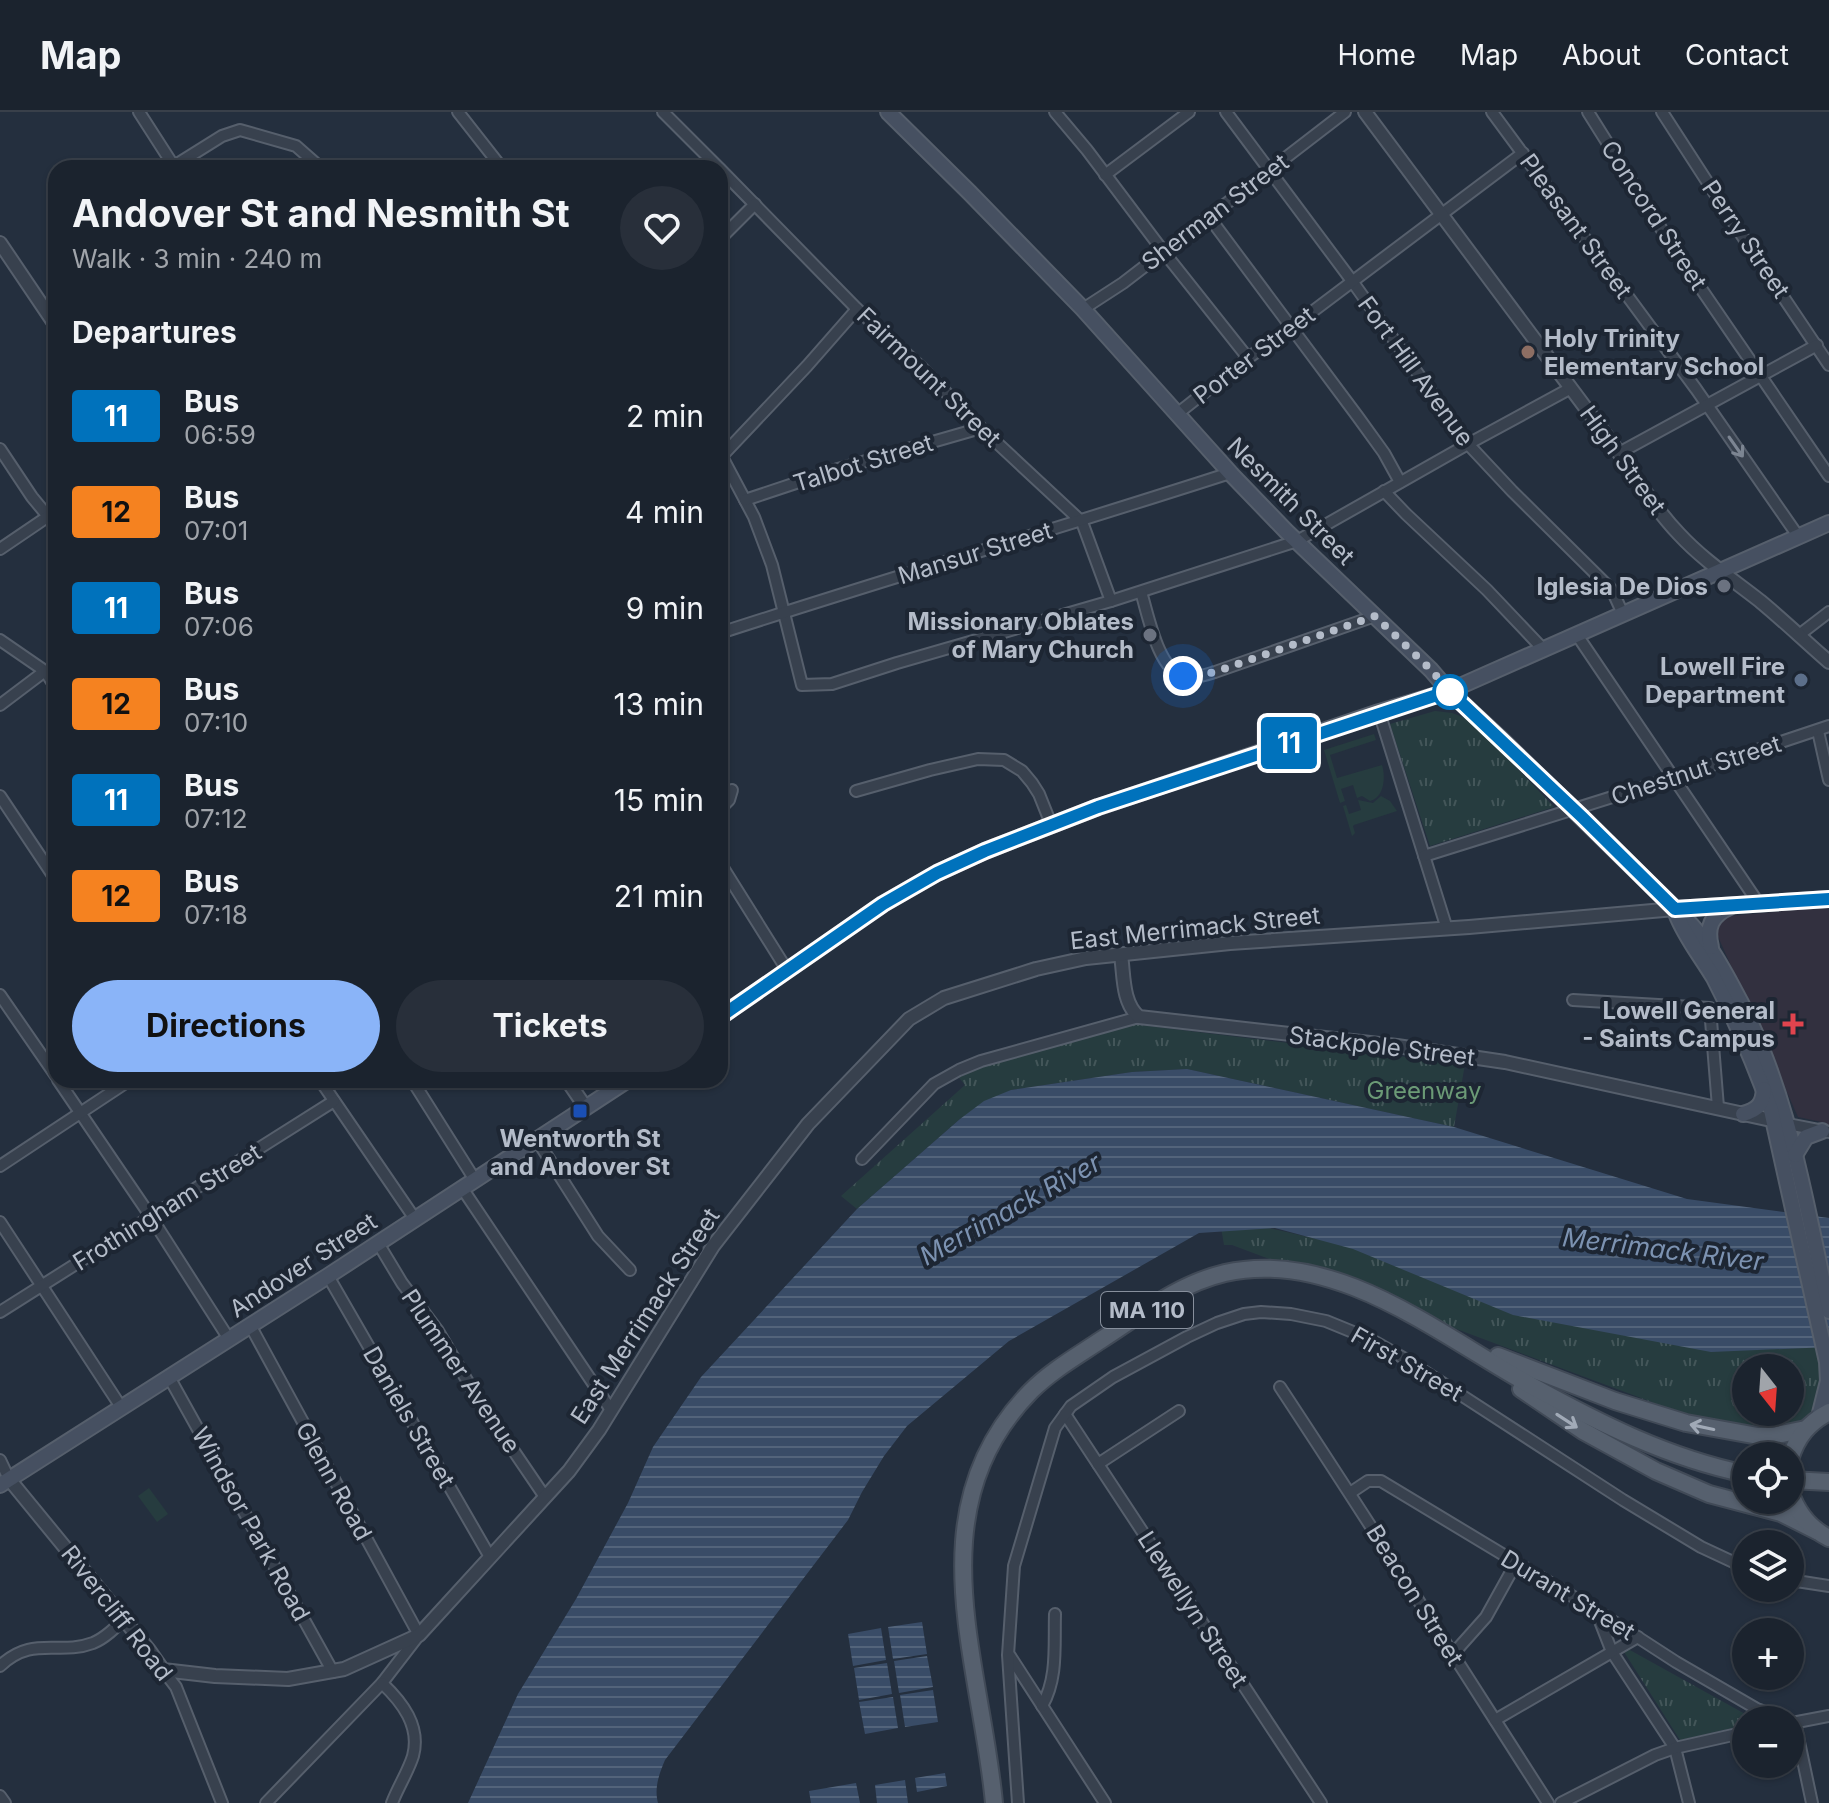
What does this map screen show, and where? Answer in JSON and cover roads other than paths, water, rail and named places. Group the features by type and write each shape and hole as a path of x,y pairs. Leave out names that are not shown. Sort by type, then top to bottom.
{"main road":[{"name":"Nesmith Street","path":"888,112 1083,309 1230,473 1297,541 1694,926 1712,950 1740,999 1777,1087 1781,1123 1795,1184 1829,1311"},
{"path":"728,1011 883,904 918,883 1007,841 1379,712 1449,691 1829,523"},
{"name":"East Merrimack Street","path":"1675,909 1829,899"},
{"path":"1712,950 1708,937 1710,923 1720,912 1739,906"},
{"name":"Nesmith Street","path":"1675,909 1683,931 1709,969 1728,1005 1795,1155 1795,1184 1827,1362 1828,1381 1818,1419"},
{"name":"Andover Street","path":"5,1482 616,1088"},
{"path":"1743,1114 1759,1107 1764,1089"},
{"path":"1795,1155 1806,1137 1825,1131"},
{"name":"MA 110","path":"994,1803 965,1613 962,1551 968,1508 985,1457 1001,1427 1032,1390 1068,1362 1178,1291 1208,1278 1242,1270 1278,1269 1326,1278 1374,1297 1459,1342 1615,1401 1686,1423 1772,1436 1818,1419"},
{"path":"1459,1342 1531,1374 1658,1439 1732,1461"},
{"path":"1459,1342 1528,1383 1635,1438 1694,1461 1732,1470"},
{"name":"MA 110","path":"1459,1342 1544,1406 1630,1458 1689,1486 1781,1513 1823,1534"},
{"path":"1800,1442 1818,1419"},
{"path":"1804,1471 1829,1472"},
{"path":"1804,1481 1829,1482"},
{"path":"1801,1514 1823,1534"}],"street":[{"path":"139,112 170,160"},
{"path":"458,112 496,160"},
{"name":"Fairmount Street","path":"663,112 712,160"},
{"path":"1055,112 1248,358"},
{"path":"1105,175 1189,112"},
{"name":"Fort Hill Avenue","path":"1226,112 1468,444 1600,576 1612,590 1623,614"},
{"name":"Sherman Street","path":"1083,309 1123,283 1345,112"},
{"name":"High Street","path":"1365,112 1619,453 1655,507 1685,541 1829,662"},
{"name":"Pleasant Street","path":"1492,112 1707,405 1798,536"},
{"name":"Concord Street","path":"1588,112 1674,249 1829,476"},
{"name":"Perry Street","path":"1662,112 1829,365"},
{"path":"185,160 222,136 240,130 296,146 312,160"},
{"name":"Porter Street","path":"1177,414 1523,153"},
{"name":"Fairmount Street","path":"728,176 857,309 1082,522 1111,601"},
{"path":"728,231 755,204"},
{"path":"1209,217 1373,437 1400,482"},
{"path":"0,243 48,314"},
{"path":"728,447 807,366 857,309"},
{"path":"1619,453 1817,345"},
{"path":"728,467 754,517 772,565 802,685 832,684 1141,592 1297,541 1571,388"},
{"name":"Talbot Street","path":"745,500 838,469 981,428"},
{"path":"0,449 32,497 48,511"},
{"name":"Mansur Street","path":"728,630 873,583 1082,522 1230,473"},
{"path":"1384,491 1543,649"},
{"path":"0,549 48,517"},
{"path":"1141,592 1165,662 1183,676 1215,672 1375,616"},
{"path":"1799,635 1829,612"},
{"path":"1577,635 1759,904"},
{"path":"0,640 48,676"},
{"path":"0,705 45,671"},
{"path":"1379,712 1447,929"},
{"name":"Chestnut Street","path":"1424,856 1829,726"},
{"path":"1818,731 1829,780"},
{"path":"856,791 978,759 1004,760 1022,771 1032,783 1051,824"},
{"path":"728,801 732,790"},
{"path":"0,796 48,868"},
{"path":"728,876 787,970"},
{"name":"East Merrimack Street","path":"163,1670 288,1679 344,1669 419,1635 569,1471 611,1410 713,1246 808,1124 910,1019 944,998 1086,958 1230,943 1447,929 1675,909"},
{"path":"1121,955 1127,998 1139,1017"},
{"path":"0,995 48,1065"},
{"path":"1573,1000 1710,1008 1718,1107"},
{"path":"862,1159 934,1084 959,1070 981,1061 1139,1017"},
{"name":"Stackpole Street","path":"1139,1017 1397,1046 1505,1062 1825,1131"},
{"path":"64,1088 229,1339"},
{"path":"0,1166 118,1088"},
{"path":"325,1088 415,1219"},
{"path":"417,1088 475,1180"},
{"path":"572,1088 586,1108"},
{"name":"Frothingham Street","path":"0,1312 334,1101"},
{"path":"537,1140 598,1236 630,1270"},
{"path":"462,1188 611,1410"},
{"path":"0,1222 121,1407"},
{"name":"Plummer Avenue","path":"378,1243 545,1497"},
{"name":"Daniels Street","path":"328,1276 490,1557"},
{"name":"First Street","path":"1018,1803 1008,1655 1014,1566 1055,1428 1071,1406 1113,1377 1217,1323 1261,1312 1291,1314 1352,1330 1387,1348 1636,1508 1701,1547 1732,1561"},
{"name":"Glenn Road","path":"250,1325 419,1635"},
{"name":"Windsor Park Road","path":"169,1377 333,1672"},
{"name":"Beacon Street","path":"1280,1387 1548,1803"},
{"path":"1098,1464 1179,1411"},
{"name":"Llewellyn Street","path":"1065,1414 1321,1803"},
{"path":"0,1460 5,1482"},
{"name":"Durant Street","path":"1350,1493 1368,1481 1381,1481 1752,1706"},
{"name":"Rivercliff Road","path":"5,1482 124,1619 176,1687 222,1803"},
{"path":"1453,1654 1486,1617 1516,1563"},
{"path":"1804,1582 1829,1586"},
{"path":"1596,1611 1612,1652 1675,1748 1689,1803"},
{"path":"1042,1706 1053,1677 1055,1614"},
{"path":"0,1666 26,1649 93,1643 124,1619"},
{"path":"266,1803 382,1683 419,1635"},
{"path":"1495,1720 1638,1637"},
{"path":"1008,1655 1105,1803"},
{"path":"382,1683 407,1713 416,1734 413,1757 392,1803"},
{"path":"1804,1720 1829,1716"},
{"path":"1561,1803 1635,1764 1675,1748 1732,1735"},
{"path":"1804,1772 1812,1803"},
{"path":"0,1796 5,1803"}],"water":[{"name":"Merrimack River","path":"1187,1069 1454,1127 1687,1199 1829,1218 1829,1347 1711,1352 1513,1315 1353,1249 1275,1228 1199,1233 1009,1341 907,1426 884,1456 848,1520 665,1760 657,1786 658,1803 468,1803 518,1694 576,1599 628,1503 653,1447 701,1377 857,1209 984,1101 1011,1090 1132,1072"},
{"path":"922,1622 927,1654 893,1659 888,1627"},
{"path":"881,1628 886,1660 853,1666 848,1634"},
{"path":"927,1656 933,1687 899,1693 894,1661"},
{"path":"887,1663 892,1694 859,1700 854,1668"},
{"path":"933,1690 938,1722 905,1727 900,1695"},
{"path":"893,1697 898,1728 865,1734 859,1702"},
{"path":"945,1773 947,1786 917,1792 915,1778"},
{"path":"905,1780 908,1803 877,1803 875,1785"},
{"path":"856,1783 860,1803 811,1803 809,1791"}],"place":[{"name":"Holy Trinity Elementary School","path":"1528,352"},
{"name":"Iglesia De Dios","path":"1724,586"},
{"name":"Missionary Oblates of Mary Church","path":"1150,635"},
{"name":"Lowell Fire Department","path":"1801,680"},
{"name":"Lowell General - Saints Campus","path":"1793,1024"},
{"name":"Wentworth St and Andover St","path":"580,1111"}],"park label":[{"name":"Greenway","path":"1424,1090"}]}
